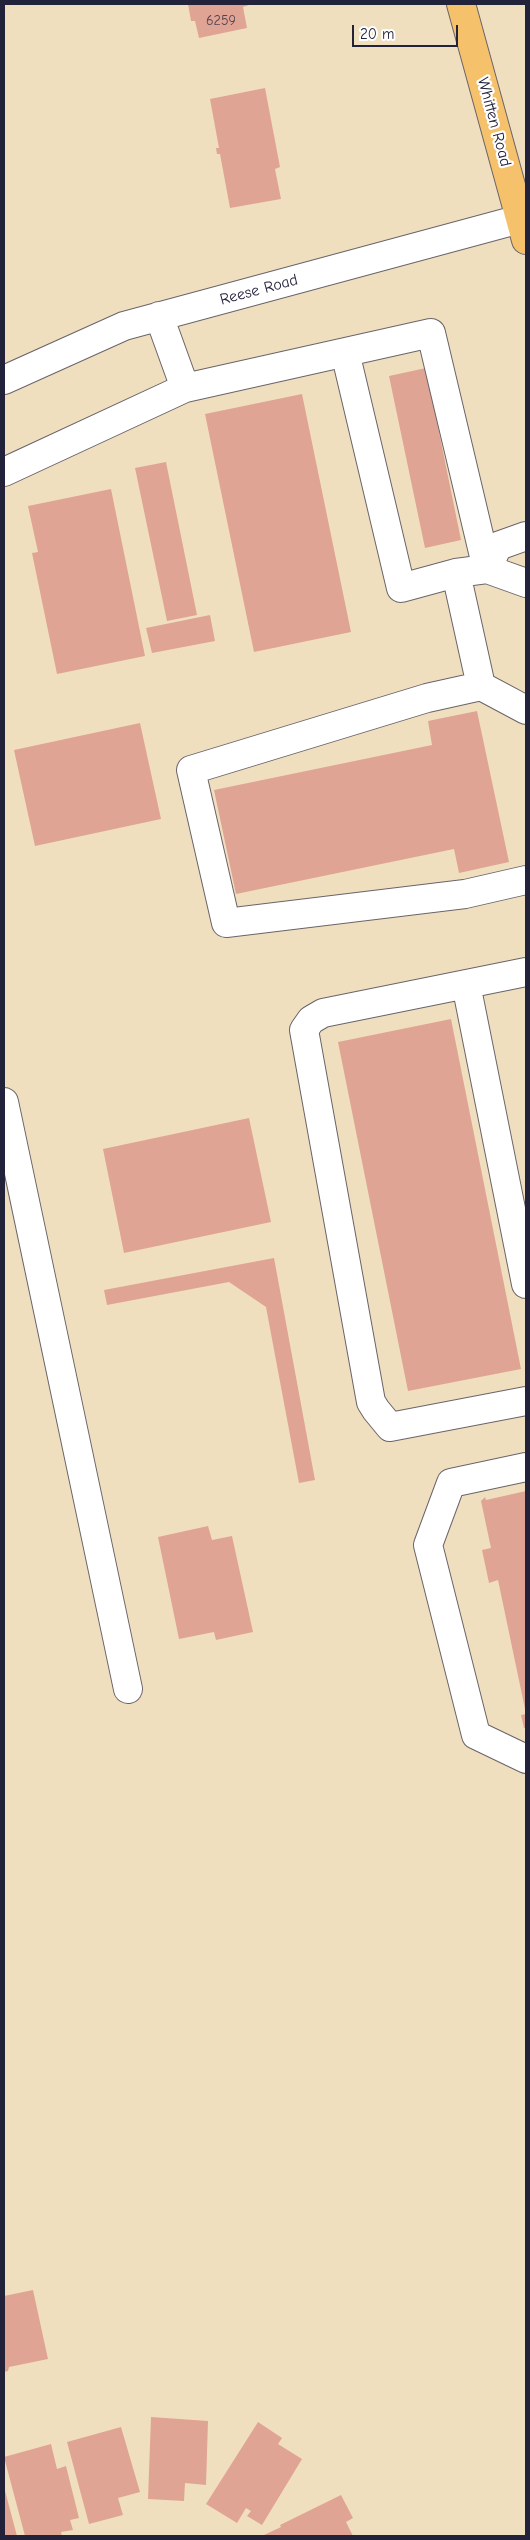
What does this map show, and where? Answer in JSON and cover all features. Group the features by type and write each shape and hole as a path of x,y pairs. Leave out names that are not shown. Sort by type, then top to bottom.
{"main road":[{"name":"Whitten Road","path":"461,4 525,223"}],"street":[{"name":"Reese Road","path":"4,380 124,326 525,223"},
{"path":"159,316 185,388"},
{"path":"4,472 185,388 431,333 487,569"},
{"path":"345,352 401,588 456,574 487,569 526,582"},
{"path":"487,569 498,546 526,536"},
{"path":"456,574 481,686"},
{"path":"526,710 481,686 427,698 191,770 226,923 465,894 526,880"},
{"path":"526,972 323,1013 311,1020 304,1030 371,1402 390,1427 526,1401"},
{"path":"466,984 526,1284"},
{"path":"4,1102 128,1689"},
{"path":"526,1467 450,1484 428,1545 476,1735 526,1759"}],"building":[{"path":"188,4 252,4 243,7 247,28 199,38 195,21 191,21"},
{"path":"265,88 280,167 275,169 281,199 230,208 220,154 217,154 216,148 219,148 210,99"},
{"path":"426,368 461,540 425,548 389,376"},
{"path":"302,394 351,632 254,652 205,414"},
{"path":"166,462 197,615 167,621 135,468"},
{"path":"111,489 145,656 57,674 32,553 38,552 28,506"},
{"path":"210,615 215,641 152,653 146,628"},
{"path":"477,711 509,862 459,873 454,849 236,894 214,790 432,745 428,721"},
{"path":"140,723 161,819 35,846 14,750"},
{"path":"451,1019 521,1369 408,1391 338,1042"},
{"path":"249,1118 271,1222 124,1253 103,1149"},
{"path":"274,1258 315,1480 299,1483 266,1307 229,1282 107,1305 104,1290"},
{"path":"526,1491 525,1709 498,1580 489,1583 482,1550 491,1548 481,1501 485,1497 486,1500"},
{"path":"208,1526 212,1540 232,1536 253,1632 216,1640 214,1632 179,1639 158,1537"},
{"path":"526,1714 526,1728 524,1728 521,1715"},
{"path":"33,2290 48,2359 9,2367 8,2371 4,2372 4,2296"},
{"path":"151,2417 208,2421 206,2485 185,2483 184,2501 148,2499"},
{"path":"258,2422 282,2438 278,2444 302,2459 262,2525 247,2516 251,2511 246,2508 237,2523 206,2504"},
{"path":"121,2427 140,2492 118,2498 123,2515 89,2524 67,2442"},
{"path":"51,2444 57,2469 66,2466 79,2518 70,2520 73,2530 61,2532 62,2536 25,2536 4,2457"},
{"path":"4,2487 17,2536 4,2536"},
{"path":"341,2495 353,2518 346,2522 353,2536 262,2536 281,2527 280,2525"}]}
